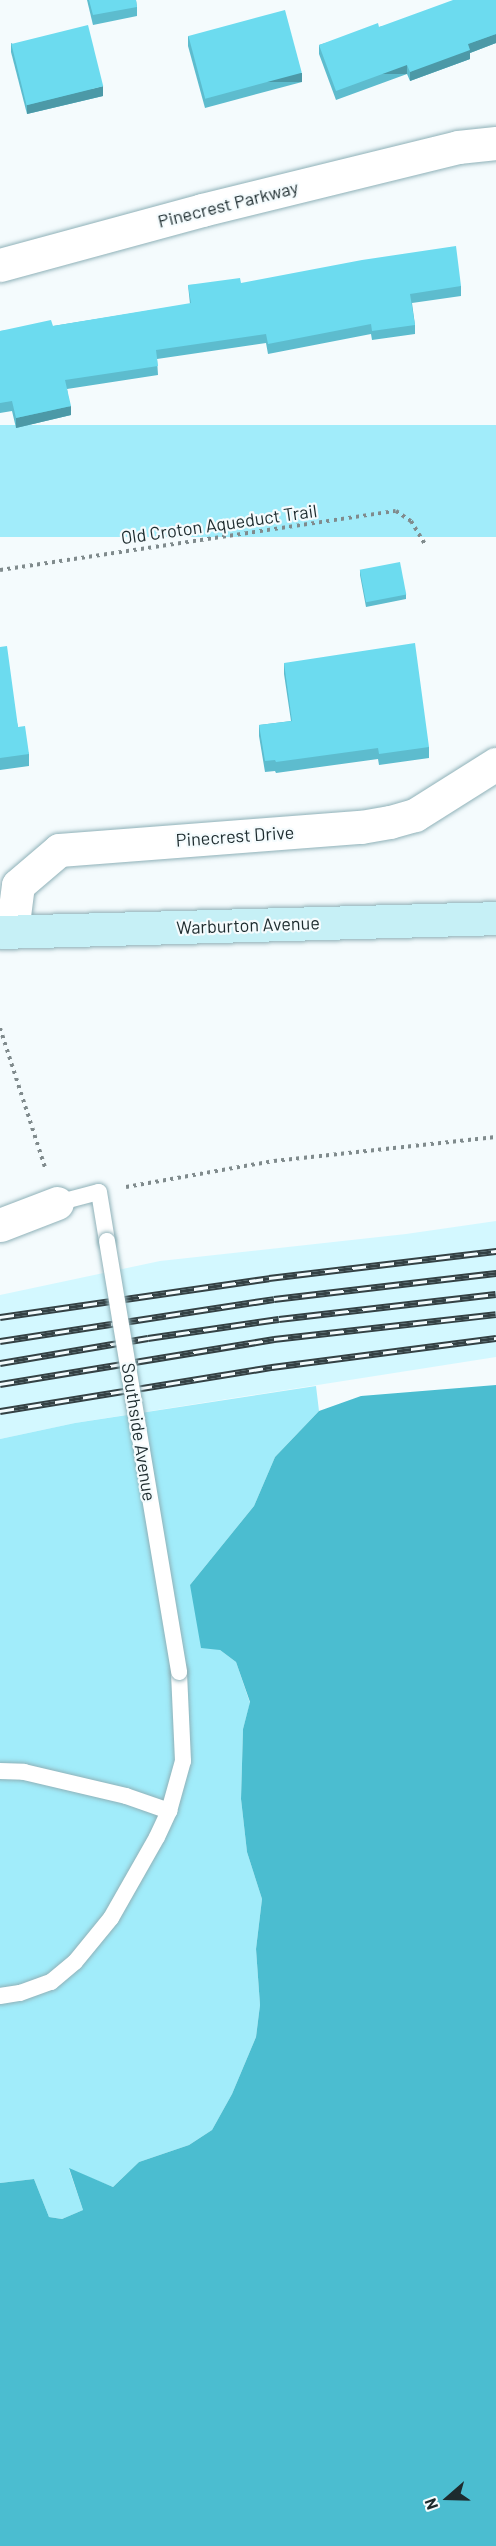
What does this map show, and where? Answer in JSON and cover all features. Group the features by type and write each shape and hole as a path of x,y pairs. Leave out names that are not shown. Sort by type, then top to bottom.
{"street":[{"name":"Pinecrest Parkway","path":"458,147 496,125"},
{"name":"Pinecrest Parkway","path":"0,265 202,210 458,147 496,143"},
{"name":"Pinecrest Drive","path":"6,932 18,885 59,850 361,827 390,822 415,814 496,764"},
{"name":"Warburton Avenue","path":"6,932 496,918"},
{"path":"0,1225 57,1203"}],"lane":[{"path":"57,1203 99,1192"},
{"name":"Southside Avenue","path":"0,1996 51,1982 75,1962 111,1918 169,1811 183,1761 179,1672 99,1192"},
{"path":"0,1771 24,1772 126,1796 169,1811"}],"path":[{"name":"Old Croton Aqueduct Trail","path":"0,570 396,511 411,521 425,544"},
{"path":"0,1028 38,1149"},
{"path":"99,1192 274,1161 496,1137"}],"shaded area":[{"path":"0,425 496,425 496,537 0,537"},
{"path":"496,1221 496,1357 75,1423 0,1439 0,1295 160,1261 406,1234"},
{"path":"496,1385 496,2546 0,2546 0,2183 34,2179 49,2217 62,2219 83,2210 69,2168 113,2187 139,2162 189,2145 212,2130 232,2094 256,2037 260,2005 256,1949 262,1899 247,1852 241,1799 243,1729 250,1702 236,1662 220,1650 201,1648 190,1585 254,1506 275,1457 319,1411 361,1396"},
{"path":"316,1386 319,1411 275,1457 254,1506 190,1585 220,1650 236,1662 250,1703 243,1729 241,1799 247,1852 262,1899 256,1949 260,2005 256,2037 232,2094 212,2130 189,2145 139,2162 113,2187 69,2169 83,2210 62,2219 49,2217 34,2179 0,2183 0,1439 75,1423"}],"building":[{"path":"89,0 136,0 137,7 93,15"},
{"path":"453,0 496,0 496,34 468,44 470,50 410,72 407,65 336,91 319,45 378,23 379,27"},
{"path":"285,10 302,73 205,99 188,36"},
{"path":"88,25 103,86 27,105 11,44"},
{"path":"456,246 461,286 410,294 415,325 372,331 371,324 268,344 266,334 156,350 158,366 65,380 71,406 16,418 12,401 0,403 0,331 51,320 53,326 191,303 188,285 240,278 241,283 362,260"},
{"path":"400,562 406,594 366,602 360,570"},
{"path":"415,643 429,747 379,754 378,748 276,762 275,760 265,761 259,725 292,721 284,663"},
{"path":"7,646 18,727 25,726 29,754 0,758 0,647"}],"railway":[{"path":"0,1317 269,1278 496,1251"},
{"path":"0,1341 274,1299 496,1273"},
{"path":"0,1363 279,1319 496,1294"},
{"path":"0,1384 274,1339 496,1314"},
{"path":"0,1411 272,1367 496,1338"}]}
